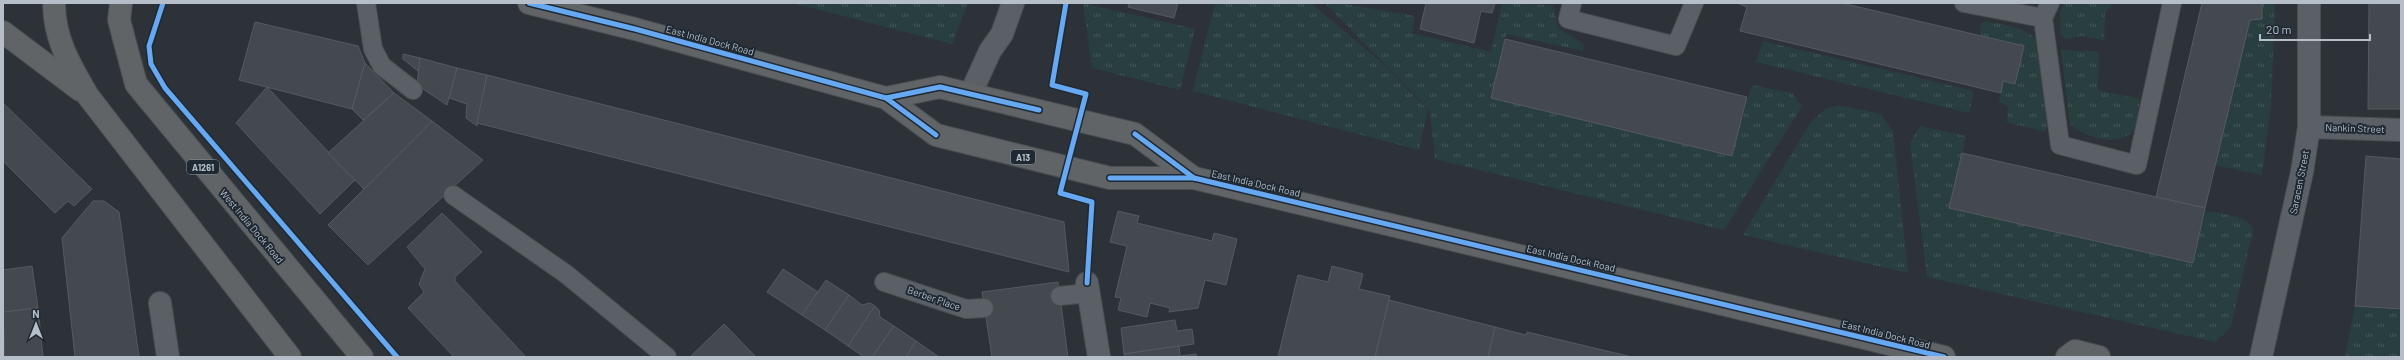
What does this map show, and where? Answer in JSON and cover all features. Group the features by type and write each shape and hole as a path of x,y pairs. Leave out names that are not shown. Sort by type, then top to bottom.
{"highway":[{"path":"54,3 54,21 66,58 88,96 290,357"},
{"name":"West India Dock Road","path":"121,3 119,20 136,84 362,357"},
{"name":"East India Dock Road","path":"529,3 643,31 886,98 936,135 1110,178 1194,178 1944,357"},
{"path":"3,32 88,96"},
{"name":"East India Dock Road","path":"886,98 940,86 1135,134 1194,178"},
{"path":"2067,357 2075,351 2099,357"}],"street":[{"path":"971,93 990,51 1002,34 1013,3"},
{"name":"Saracen Street","path":"2261,357 2302,172 2309,127 2309,3"},
{"name":"Nankin Street","path":"2309,127 2401,130"},
{"path":"1087,288 1099,357"},
{"path":"160,303 168,357"}],"lane":[{"path":"366,3 373,49 382,66 413,90"},
{"path":"1572,3 1568,19 1676,46 1694,3"},
{"path":"1964,3 2047,10 2060,145 2137,165 2172,3"},
{"path":"453,195 566,274 667,357"},
{"name":"Berber Place","path":"884,282 966,309 984,308"},
{"path":"1060,296 1087,288"}],"green space":[{"path":"793,3 968,3 952,44"},
{"path":"1083,3 1195,29 1180,90 1092,68"},
{"path":"1215,3 1311,3 1380,61 1428,110 1419,150 1193,91"},
{"path":"1325,3 1340,3 1415,16 1412,33 1491,52 1502,3 1553,5 1558,28 1584,44 1583,51 1506,34 1491,98 1732,156 1752,85 1792,93 1802,106 1724,230 1435,159 1430,111"},
{"path":"2064,3 2113,3 2105,13 2104,40 2081,36 2067,39 2061,36 2060,11"},
{"path":"2262,3 2275,3 2271,106 2262,175 2215,165 2250,20 2262,19"},
{"path":"1986,21 2024,31 2036,39 2040,46 2047,126 2045,132 2007,122 2008,106 1999,102 2003,81 2015,84 2024,46 1981,36 1980,25"},
{"path":"1763,41 1974,91 1969,113 1756,62"},
{"path":"2061,49 2099,52 2098,90 2140,99 2136,123 2133,130 2127,136 2120,139 2111,140 2092,137 2076,129 2070,124"},
{"path":"1838,105 1881,114 1893,132 1908,273 1743,235 1810,123 1826,109"},
{"path":"1920,126 1966,136 1950,208 2193,263 2205,211 2232,216 2245,221 2253,230 2231,327 2215,342 1927,277 1910,143"},
{"path":"2355,306 2401,309 2401,357 2345,357"}],"building":[{"path":"1129,3 1178,3 1174,18 1128,7"},
{"path":"1426,3 1495,3 1492,13 1481,11 1474,43 1420,29"},
{"path":"1737,3 1842,3 2024,46 2015,84 2003,81 2001,93 1740,31 1747,7"},
{"path":"2202,3 2262,3 2262,19 2250,20 2205,208 2156,197"},
{"path":"2369,3 2401,3 2401,109 2368,109"},
{"path":"255,22 358,46 365,63 352,109 239,80"},
{"path":"1505,39 1747,97 1732,156 1491,98"},
{"path":"403,54 420,58 419,72 403,59"},
{"path":"420,58 457,68 447,105 417,85"},
{"path":"365,63 394,93 363,120 352,109"},
{"path":"457,68 487,75 477,126 466,118 467,104 449,98"},
{"path":"487,75 1064,222 1069,272 477,123"},
{"path":"267,87 355,180 320,214 236,123"},
{"path":"394,93 432,121 364,189 328,153"},
{"path":"3,103 92,189 74,206 68,201 55,213 3,161"},
{"path":"432,121 483,160 368,265 328,225"},
{"path":"1962,153 2205,208 2193,263 1949,208"},
{"path":"2366,156 2401,159 2401,309 2355,306"},
{"path":"93,201 104,201 119,212 139,357 75,357 62,238"},
{"path":"1118,211 1139,216 1137,223 1212,241 1214,233 1237,239 1226,285 1205,280 1198,308 1169,312 1170,308 1150,303 1147,317 1118,310 1121,298 1115,297 1127,246 1110,242"},
{"path":"442,213 482,252 455,277 455,281 526,357 454,357 408,308 424,292 419,284 425,269 407,247"},
{"path":"32,266 38,308 3,312 3,270"},
{"path":"1332,266 1363,274 1359,289 1390,296 1375,357 1278,357 1298,275 1328,282"},
{"path":"783,269 818,292 802,315 767,292"},
{"path":"826,280 849,295 825,330 802,315"},
{"path":"1058,282 1068,357 992,357 982,292"},
{"path":"849,295 862,305 870,303 875,306 848,346 825,330"},
{"path":"1389,300 1495,327 1488,357 1375,357"},
{"path":"875,306 879,310 880,317 894,326 872,357 864,357 848,346"},
{"path":"38,308 43,357 5,357 3,312"},
{"path":"1175,320 1177,331 1192,329 1194,344 1124,354 1121,328"},
{"path":"724,324 756,357 690,357"},
{"path":"894,326 916,341 906,357 872,357"},
{"path":"1495,327 1526,335 1527,332 1632,357 1488,357"},
{"path":"916,341 939,357 906,357"},
{"path":"1179,346 1180,356 1196,354 1197,357 1125,357 1124,354"}],"cycle path":[{"path":"163,3 149,46 151,64 165,88 397,357"},
{"path":"529,3 635,29 886,98 936,135"},
{"path":"1066,3 1052,85 1086,94 1060,193 1092,202 1087,283"},
{"path":"886,98 940,87 1039,110"},
{"path":"1135,134 1194,178"},
{"path":"1110,178 1194,178 1944,357"}]}
